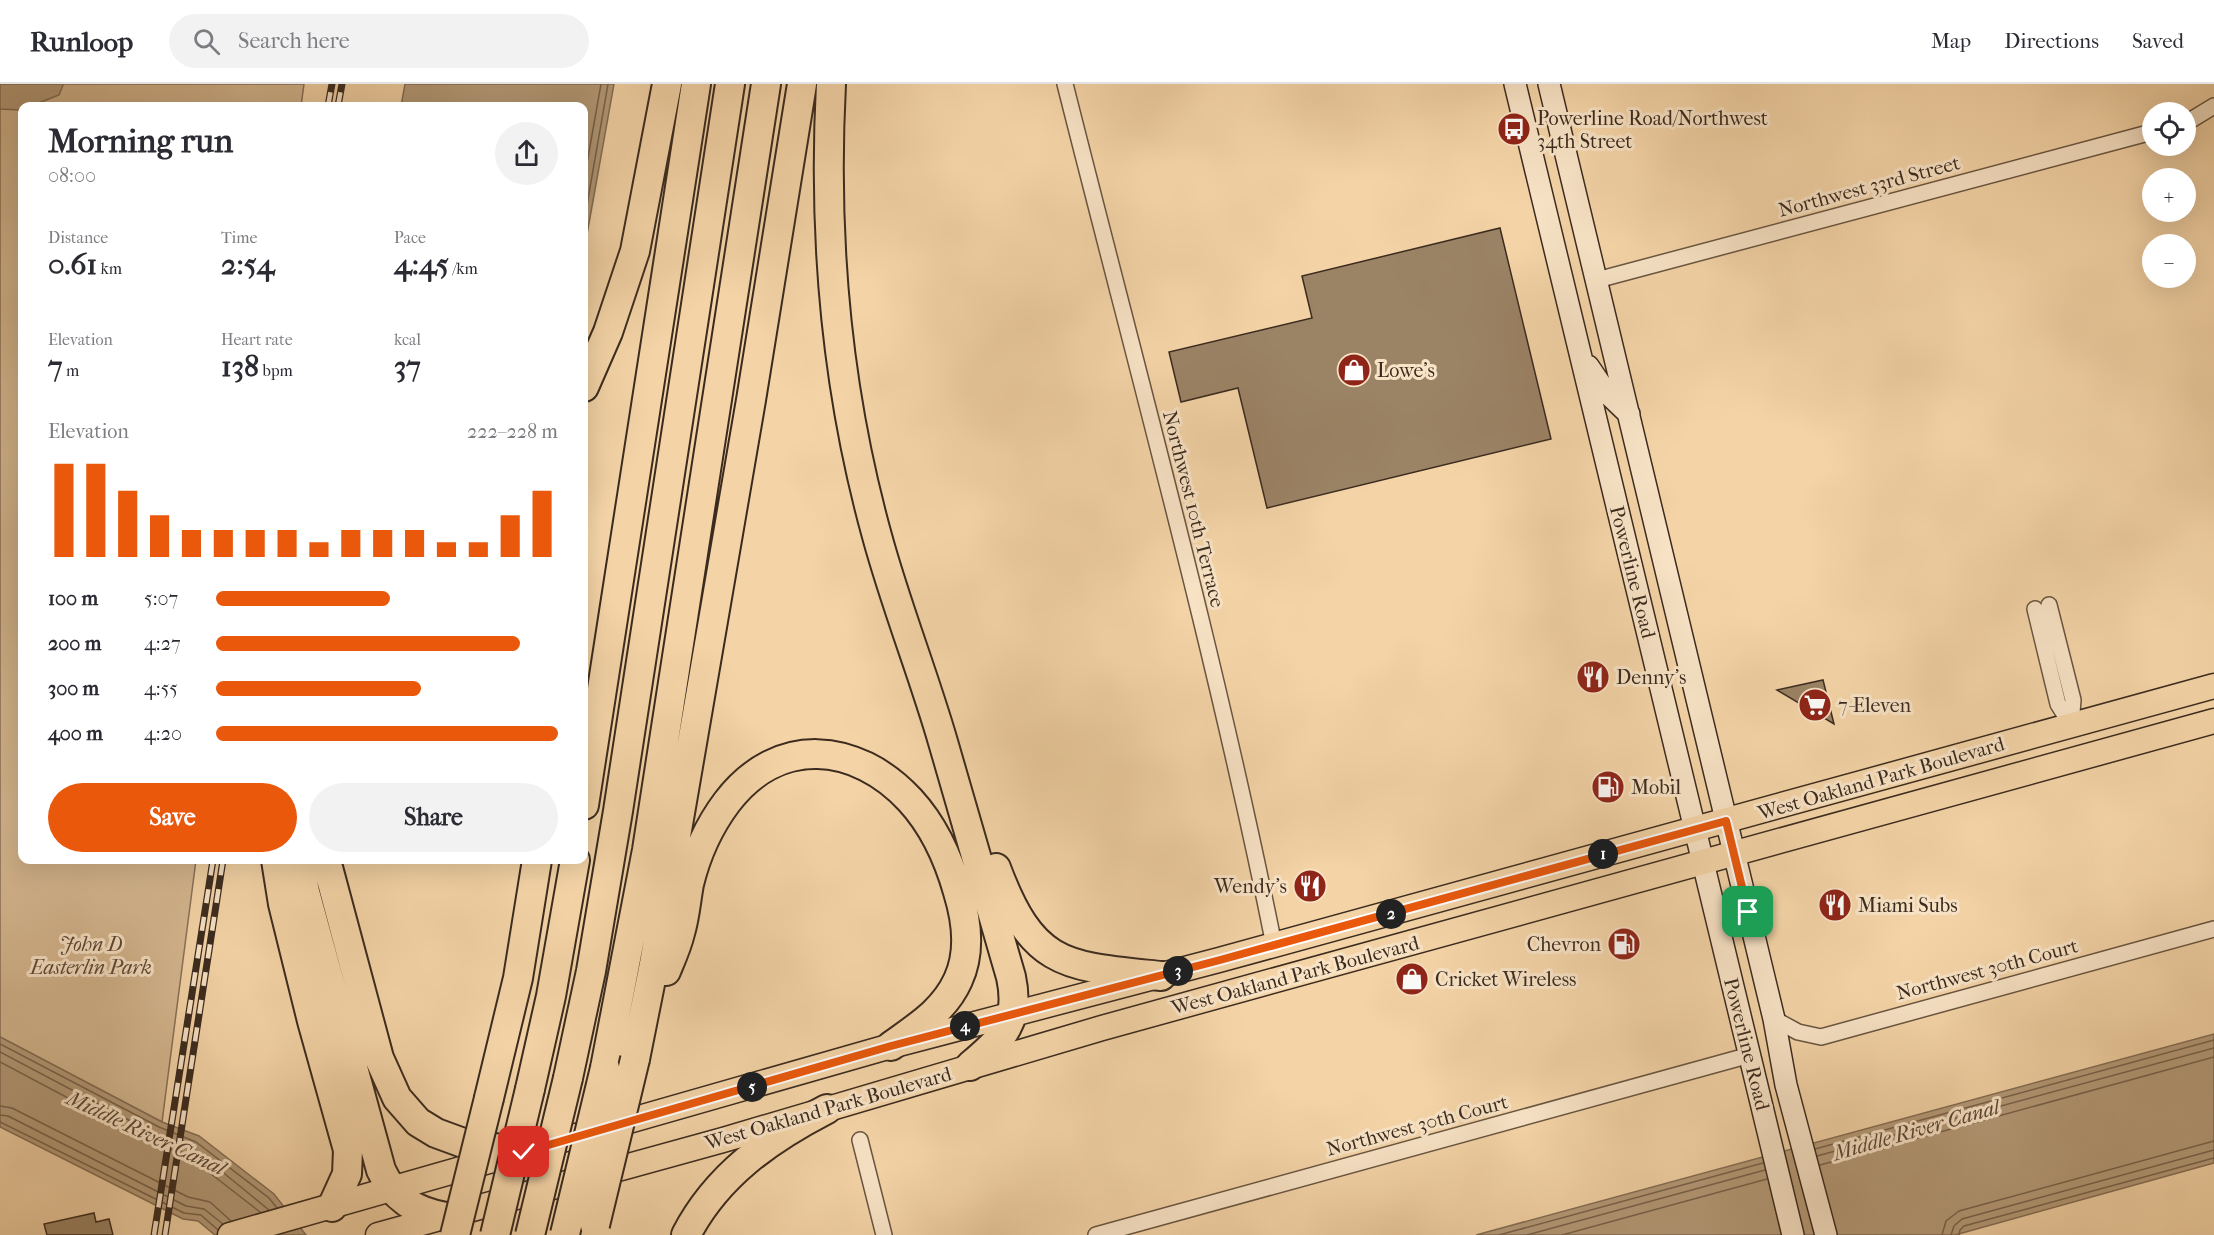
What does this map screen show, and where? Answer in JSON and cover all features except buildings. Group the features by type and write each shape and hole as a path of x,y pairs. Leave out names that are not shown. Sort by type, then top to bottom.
{"highway":[{"path":"588,378 612,322 635,251 667,84"},
{"path":"588,779 696,84"},
{"path":"530,1235 591,971 618,811 730,84"},
{"path":"580,1232 605,1068 626,967 650,828 766,84"},
{"path":"635,1059 654,964 720,580 802,84"},
{"path":"831,84 829,174 831,268 847,399 877,536 943,742 1015,996 1014,1013 1001,1036 970,1066"},
{"path":"650,383 717,170"},
{"path":"943,742 975,811 1009,901 1020,922 1035,939 1051,954 1086,967 1161,976"},
{"path":"580,1232 635,1059 680,932 695,863 718,815 734,794 762,769 784,759 809,754 833,755 856,761 879,773 911,802 938,842 950,868 961,902 967,947 957,982 932,1016 891,1046"},
{"path":"277,864 283,904 312,1022 348,1150 347,1174 324,1210"},
{"path":"300,864 305,892 378,1163 392,1190 414,1208 451,1226 489,1098 518,978 536,864"},
{"path":"327,864 379,1058 397,1098 418,1122 436,1133 466,1143 524,1152"},
{"path":"495,1235 555,973 574,864"},
{"path":"686,1235 717,1189 743,1161 787,1131 827,1109"}],"main road":[{"name":"Powerline Road","path":"1515,84 1793,1235"},
{"path":"1537,84 1556,112"},
{"name":"Powerline Road","path":"1549,84 1774,1019 1786,1085 1826,1235"},
{"path":"1581,356 1605,391 1629,414"},
{"path":"1598,427 1611,428 1620,433 1637,450"},
{"name":"West Oakland Park Boulevard","path":"231,1235 891,1046 1161,976 2214,686"},
{"path":"2050,765 2054,751 2064,740 2098,718"},
{"name":"West Oakland Park Boulevard","path":"378,1235 451,1226 970,1066 2214,721"},
{"path":"1237,992 1262,970 1274,945"},
{"path":"1750,1055 1771,1068 1786,1085"}],"street":[{"name":"Northwest 10th Terrace","path":"1065,84 1217,684 1245,802 1274,945"},
{"path":"2196,117 2214,106"},
{"name":"Northwest 33rd Street","path":"1597,279 2142,135"},
{"path":"2042,607 2051,643 2058,704 2071,725"},
{"name":"Northwest 30th Court","path":"1774,1019 1798,1032 1821,1037 2214,929"},
{"name":"Northwest 30th Court","path":"1096,1235 1750,1055"},
{"path":"860,1140 884,1235"}],"green space":[{"name":"John D Easterlin Park","path":"0,84 304,84 302,102 18,102 18,864 195,864 162,1122 0,1037"}],"water":[{"path":"0,84 63,84 59,95 41,102 18,102 18,110 0,109"},
{"path":"405,84 614,84 588,229 588,102 402,102"},
{"name":"Middle River Canal","path":"2214,1034 2214,1163 1955,1235 1476,1235"},
{"name":"Middle River Canal","path":"0,1037 162,1122 199,1136 274,1194 306,1235 215,1235 198,1221 183,1219 0,1127"}],"railway":[{"path":"329,102 332,84"},
{"path":"339,102 342,84"},
{"path":"154,1235 212,864"},
{"path":"165,1235 222,864"}],"place":[{"name":"Powerline Road/Northwest 34th Street","path":"1514,129"},
{"name":"Lowe's","path":"1354,370"},
{"name":"Denny's","path":"1593,677"},
{"name":"7-Eleven","path":"1815,705"},
{"name":"Mobil","path":"1608,787"},
{"name":"Wendy's","path":"1310,886"},
{"name":"Miami Subs","path":"1835,905"},
{"name":"Chevron","path":"1624,944"},
{"name":"Cricket Wireless","path":"1412,979"}],"route":[{"path":"524,1152 891,1046 1161,976 1726,821 1748,912"}]}
